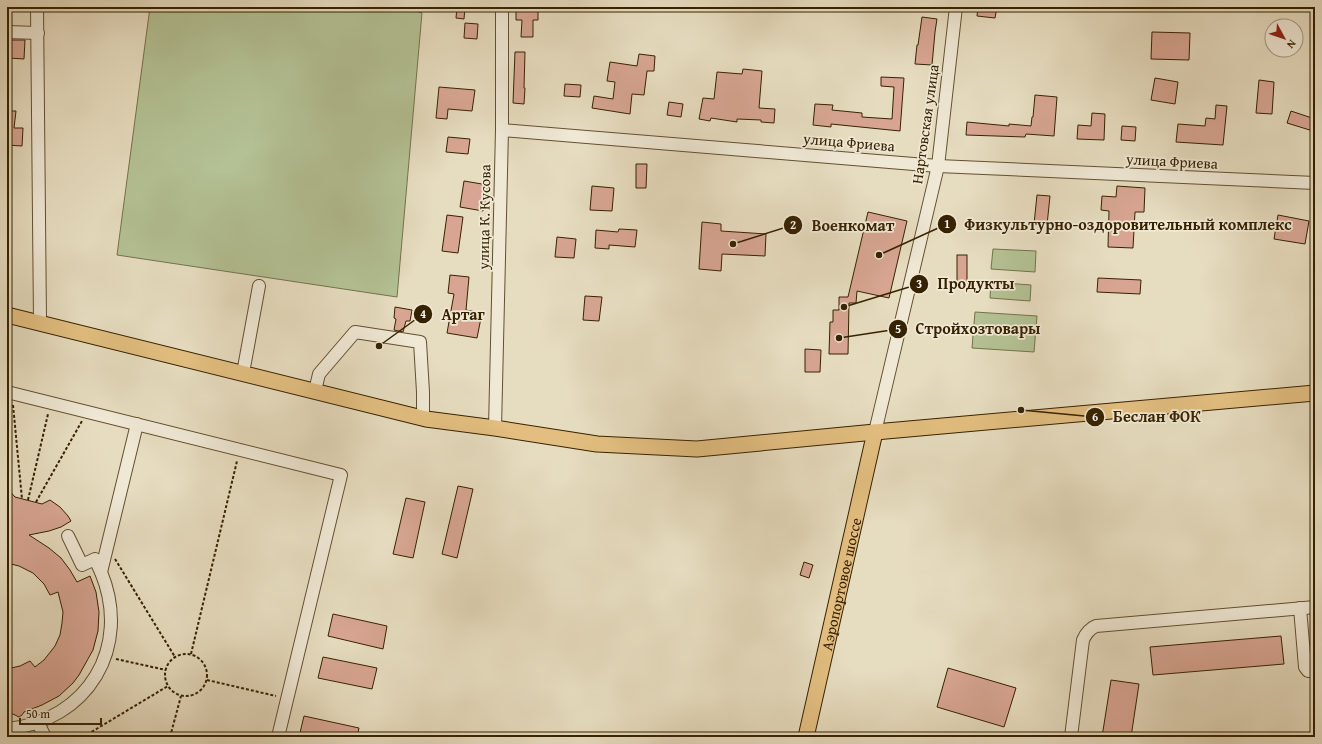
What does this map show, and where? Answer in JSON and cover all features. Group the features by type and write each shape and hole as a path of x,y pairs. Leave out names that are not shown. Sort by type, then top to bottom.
{"main road":[{"path":"7,315 423,418 597,444 697,449 1315,393"},
{"name":"Аэропортовое шоссе","path":"806,737 875,432"}],"street":[{"path":"37,7 40,322"},
{"name":"улица К. Кусова","path":"495,428 502,130 502,7"},
{"name":"Нартовская улица","path":"875,432 938,166 956,7"},
{"path":"7,32 38,33"},
{"name":"улица Фриева","path":"502,130 938,166 1315,183"},
{"path":"243,373 259,286"},
{"path":"315,391 319,374 355,332 420,342 423,418"},
{"path":"9,393 341,475 278,737"},
{"path":"7,729 21,728 38,723 71,705 83,694 96,676 105,656 110,635 112,614 109,592 101,572 103,553 137,424"},
{"path":"68,536 82,565 103,553"},
{"path":"1071,737 1083,640 1086,632 1091,628 1096,626 1315,607"},
{"path":"1300,608 1305,667 1308,671 1315,671"},
{"path":"38,723 45,737"}],"path":[{"path":"9,393 22,499"},
{"path":"28,500 50,403"},
{"path":"36,502 87,412"},
{"path":"191,654 239,450"},
{"path":"103,553 175,657"},
{"path":"183,654 191,654 199,658 204,664 207,672 207,680 204,687 197,693 190,696 181,696 172,691 168,686 165,678 166,670 169,662 175,657 183,654"},
{"path":"105,656 166,670"},
{"path":"207,680 287,698"},
{"path":"83,737 168,686"},
{"path":"170,737 181,696"}],"green space":[{"path":"150,7 402,7 422,13 397,297 117,255"},
{"path":"993,249 1036,251 1035,272 991,269"},
{"path":"991,282 1031,285 1030,301 990,298"},
{"path":"975,312 1037,316 1034,352 972,348"}],"building":[{"path":"457,7 465,7 464,19 456,18"},
{"path":"978,7 997,7 995,18 977,16"},
{"path":"538,8 538,20 533,20 533,37 521,37 522,20 516,20 516,9"},
{"path":"922,17 937,19 932,65 915,64"},
{"path":"465,23 478,24 477,39 464,38"},
{"path":"1152,32 1190,33 1189,60 1151,59"},
{"path":"10,40 25,40 24,59 9,58"},
{"path":"515,52 525,52 524,104 513,103"},
{"path":"639,54 655,56 654,71 647,71 644,95 632,94 630,114 592,108 594,96 613,99 615,82 607,81 610,62 637,66"},
{"path":"743,69 762,71 759,108 775,109 774,123 761,122 761,120 737,119 737,122 711,118 710,121 699,119 703,98 714,99 717,72 742,74"},
{"path":"881,77 904,78 900,131 831,124 831,127 813,125 815,104 833,105 832,110 862,113 862,117 892,119 894,87 881,86"},
{"path":"1155,78 1178,82 1175,104 1151,100"},
{"path":"1259,80 1274,82 1272,114 1256,113"},
{"path":"565,84 581,85 580,97 564,96"},
{"path":"439,87 475,90 472,111 448,109 447,119 436,118"},
{"path":"1035,95 1057,97 1054,136 1026,134 1025,137 966,135 967,122 1009,126 1009,124 1031,126"},
{"path":"669,102 683,104 681,117 667,115"},
{"path":"1216,105 1227,106 1223,145 1176,142 1178,124 1205,126 1206,118 1215,119"},
{"path":"7,111 16,111 14,128 23,128 22,146 7,145"},
{"path":"1291,111 1315,119 1313,131 1287,123"},
{"path":"1092,113 1105,114 1104,140 1077,139 1078,125 1091,126"},
{"path":"1122,126 1136,127 1135,141 1121,140"},
{"path":"448,137 470,139 468,154 446,152"},
{"path":"636,164 647,164 646,188 636,188"},
{"path":"464,181 488,185 483,211 460,207"},
{"path":"592,186 614,188 612,211 590,210"},
{"path":"1117,186 1145,188 1144,212 1135,212 1133,248 1108,247 1109,211 1101,210 1102,196 1116,197"},
{"path":"1037,195 1050,196 1047,225 1034,224"},
{"path":"868,212 907,221 889,298 857,291 856,303 849,303 848,354 829,354 830,322 833,322 833,310 839,310 839,297 848,297"},
{"path":"447,215 463,217 458,253 442,251"},
{"path":"1278,215 1309,221 1305,244 1274,239"},
{"path":"702,222 721,224 721,231 766,234 765,256 722,254 721,271 699,269"},
{"path":"619,229 637,230 635,247 609,245 609,249 595,248 596,230 618,232"},
{"path":"557,237 576,239 574,258 555,257"},
{"path":"957,255 967,255 967,284 957,284"},
{"path":"450,275 469,277 466,310 482,313 477,338 447,333 454,294 448,293"},
{"path":"1098,278 1141,280 1140,294 1097,292"},
{"path":"585,296 602,297 599,321 583,320"},
{"path":"395,307 412,310 410,321 406,321 403,332 394,330 396,319 394,318"},
{"path":"805,349 821,350 820,372 805,372"},
{"path":"458,486 473,489 457,558 442,554"},
{"path":"7,488 15,497 42,504 50,500 60,507 68,516 71,521 61,527 29,535 61,558 77,582 90,576 96,592 99,612 98,631 93,650 73,683 59,696 24,712 19,717 13,714 7,715 7,669 20,666 30,661 35,667 44,660 55,646 60,635 63,612 58,592 50,595 44,584 33,573 19,566 7,563"},
{"path":"406,498 425,502 413,558 393,554"},
{"path":"804,562 813,565 809,578 800,575"},
{"path":"333,614 387,626 383,649 328,636"},
{"path":"1281,636 1284,664 1153,675 1150,647"},
{"path":"323,657 377,668 372,689 318,678"},
{"path":"948,668 1016,688 1004,727 937,707"},
{"path":"1111,680 1139,684 1131,737 1102,737"},
{"path":"304,716 359,728 357,737 299,737"}],"place":[{"name":"Военкомат","path":"733,244"},
{"name":"Физкультурно-оздоровительный комплекс","path":"879,255"},
{"name":"Продукты","path":"844,307"},
{"name":"Стройхозтовары","path":"839,338"},
{"name":"Артаг","path":"379,346"},
{"name":"Беслан ФОК","path":"1021,410"}]}
